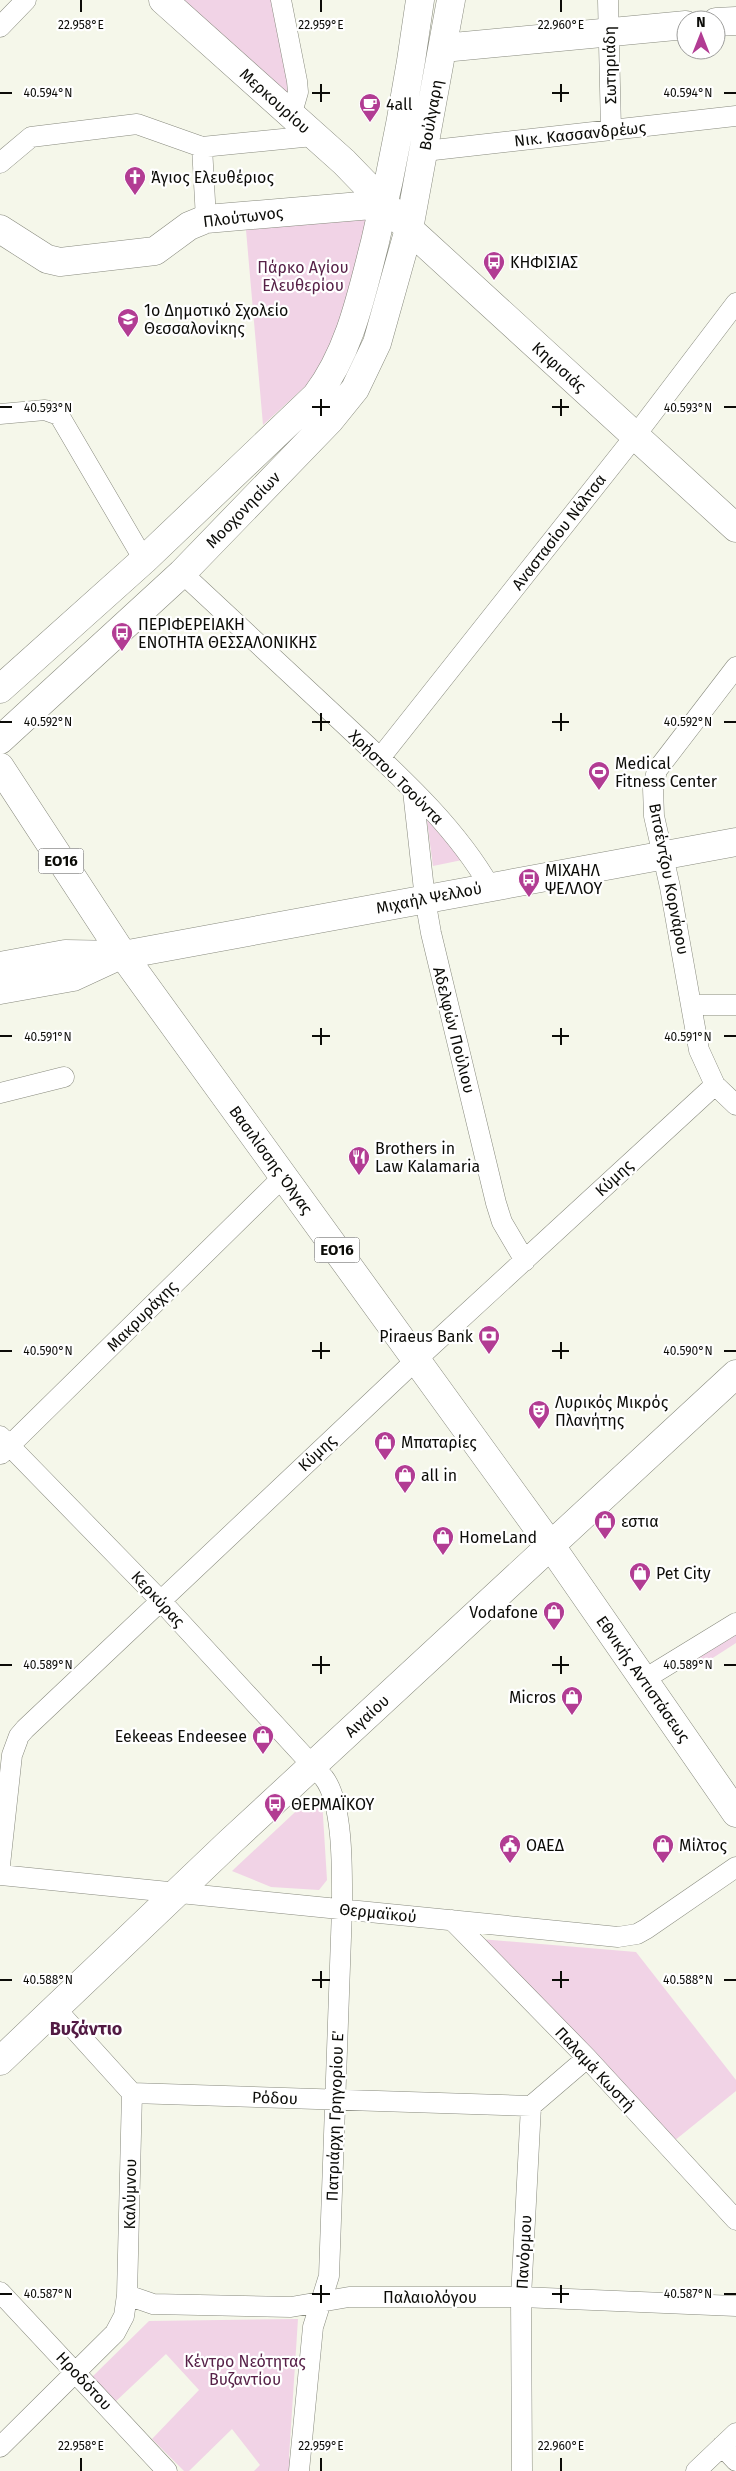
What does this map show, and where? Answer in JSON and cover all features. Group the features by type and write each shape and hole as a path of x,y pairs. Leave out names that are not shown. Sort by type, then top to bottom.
{"main road":[{"name":"Μερκουρίου","path":"163,0 344,162 384,204"},
{"name":"Βούλγαρη","path":"384,204 397,146 420,0"},
{"name":"Βούλγαρη","path":"409,229 444,48 451,0"},
{"path":"444,48 676,26"},
{"path":"344,162 357,165 368,164 397,146"},
{"name":"Πλούτωνος","path":"0,229 47,259 60,262 155,251 189,226 206,218 384,204"},
{"name":"Κηφισιάς","path":"384,204 736,528"},
{"name":"Μοσχονησίων","path":"0,689 144,560 311,401 328,379 342,353 352,325 384,204"},
{"name":"Μοσχονησίων","path":"0,740 182,572 330,420 355,389 377,343 409,229"},
{"name":"Βασιλίσσης Όλγας","path":"0,767 122,955 551,1546"},
{"name":"Μιχαήλ Ψελλού","path":"122,955 736,842"},
{"path":"0,966 65,954 122,955"},
{"path":"0,990 73,977 122,955"},
{"name":"Αιγαίου","path":"0,2061 313,1766 736,1374"},
{"name":"Εθνικής Αντιστάσεως","path":"551,1546 736,1813"}],"street":[{"path":"0,27 26,0"},
{"path":"281,0 298,92 291,116"},
{"name":"Σωτηριάδη","path":"608,0 611,130"},
{"name":"Νικ. Κασσανδρέως","path":"425,151 736,116"},
{"path":"0,164 31,137 137,124 202,147 313,136"},
{"path":"202,147 206,218"},
{"name":"Αναστασίου Νάλτσα","path":"380,758 635,436 736,304"},
{"path":"0,414 45,410 59,415 144,560"},
{"name":"Χρήστου Τσούντα","path":"182,572 413,791 473,858 490,887"},
{"name":"Βιτσέντζου Κορνάρου","path":"736,667 657,770 653,780 653,802 662,856 670,887 699,1050 715,1085 736,1105"},
{"name":"Αδελφών Πούλιου","path":"413,791 430,933 496,1203 502,1222 525,1261"},
{"path":"692,1006 736,1005"},
{"path":"0,1094 64,1078"},
{"name":"Κύμης","path":"0,1865 12,1755 19,1736 160,1600 416,1360 715,1085"},
{"name":"Μακρυράχης","path":"3,1446 283,1177"},
{"name":"Κερκύρας","path":"3,1446 160,1600 313,1766"},
{"path":"643,1680 736,1623"},
{"name":"Πατριάρχη Γρηγορίου Ε΄","path":"299,2471 313,2327 329,2276 342,1909 342,1860 334,1796 328,1783 313,1766"},
{"name":"Θερμαϊκού","path":"0,1875 627,1937 646,1929 736,1867"},
{"name":"Παλαμά Κωστή","path":"452,1920 587,2058 736,2220"},
{"path":"56,2008 132,2093"},
{"path":"531,2106 587,2058"},
{"name":"Ρόδου","path":"132,2093 531,2106"},
{"name":"Καλύμνου","path":"0,2447 115,2333 124,2316 127,2295 132,2093"},
{"name":"Πανόρμου","path":"522,2471 521,2297 531,2106"},
{"name":"Ηροδότου","path":"0,2292 167,2471"},
{"name":"Παλαιολόγου","path":"127,2295 152,2304 291,2308 322,2300 349,2297 521,2297 736,2306"},
{"path":"696,2471 729,2439 736,2462"}],"green space":[{"path":"163,0 281,0 295,106"},
{"name":"Πάρκο Αγίου Ελευθερίου","path":"374,217 339,342 311,381 263,425 246,230"},
{"path":"430,819 467,859 433,866 427,821"},
{"path":"736,1623 736,1643 694,1670 675,1657"},
{"path":"308,1800 322,1800 327,1880 319,1890 271,1887 232,1871"},
{"path":"480,1939 636,1952 736,2080 736,2091 674,2141"},
{"name":"Κέντρο Νεότητας Βυζαντίου","path":"298,2319 289,2457 292,2471 254,2471 260,2465 232,2429 189,2471 184,2471 152,2439 199,2390 166,2354 114,2403 90,2379 149,2321"}],"place":[{"name":"4all","path":"370,123"},
{"name":"Άγιος Ελευθέριος","path":"135,196"},
{"name":"ΚΗΦΙΣΙΑΣ","path":"494,281"},
{"name":"1ο Δημοτικό Σχολείο Θεσσαλονίκης","path":"128,338"},
{"name":"ΠΕΡΙΦΕΡΕΙΑΚΗ ΕΝΟΤΗΤΑ ΘΕΣΣΑΛΟΝΙΚΗΣ","path":"122,652"},
{"name":"Medical Fitness Center","path":"599,791"},
{"name":"ΜΙΧΑΗΛ ΨΕΛΛΟΥ","path":"529,898"},
{"name":"Brothers in Law Kalamaria","path":"359,1176"},
{"name":"Piraeus Bank","path":"489,1355"},
{"name":"Λυρικός Μικρός Πλανήτης","path":"539,1430"},
{"name":"Μπαταρίες","path":"385,1461"},
{"name":"all in","path":"405,1494"},
{"name":"εστια","path":"605,1540"},
{"name":"HomeLand","path":"443,1556"},
{"name":"Pet City","path":"640,1592"},
{"name":"Vodafone","path":"554,1631"},
{"name":"Micros","path":"572,1716"},
{"name":"Eekeeas Endeesee","path":"263,1755"},
{"name":"ΘΕΡΜΑΪΚΟΥ","path":"275,1823"},
{"name":"ΟΑΕΔ","path":"510,1864"},
{"name":"Μίλτος","path":"663,1864"}],"district":[{"name":"Βυζάντιο","path":"86,2029"}]}
